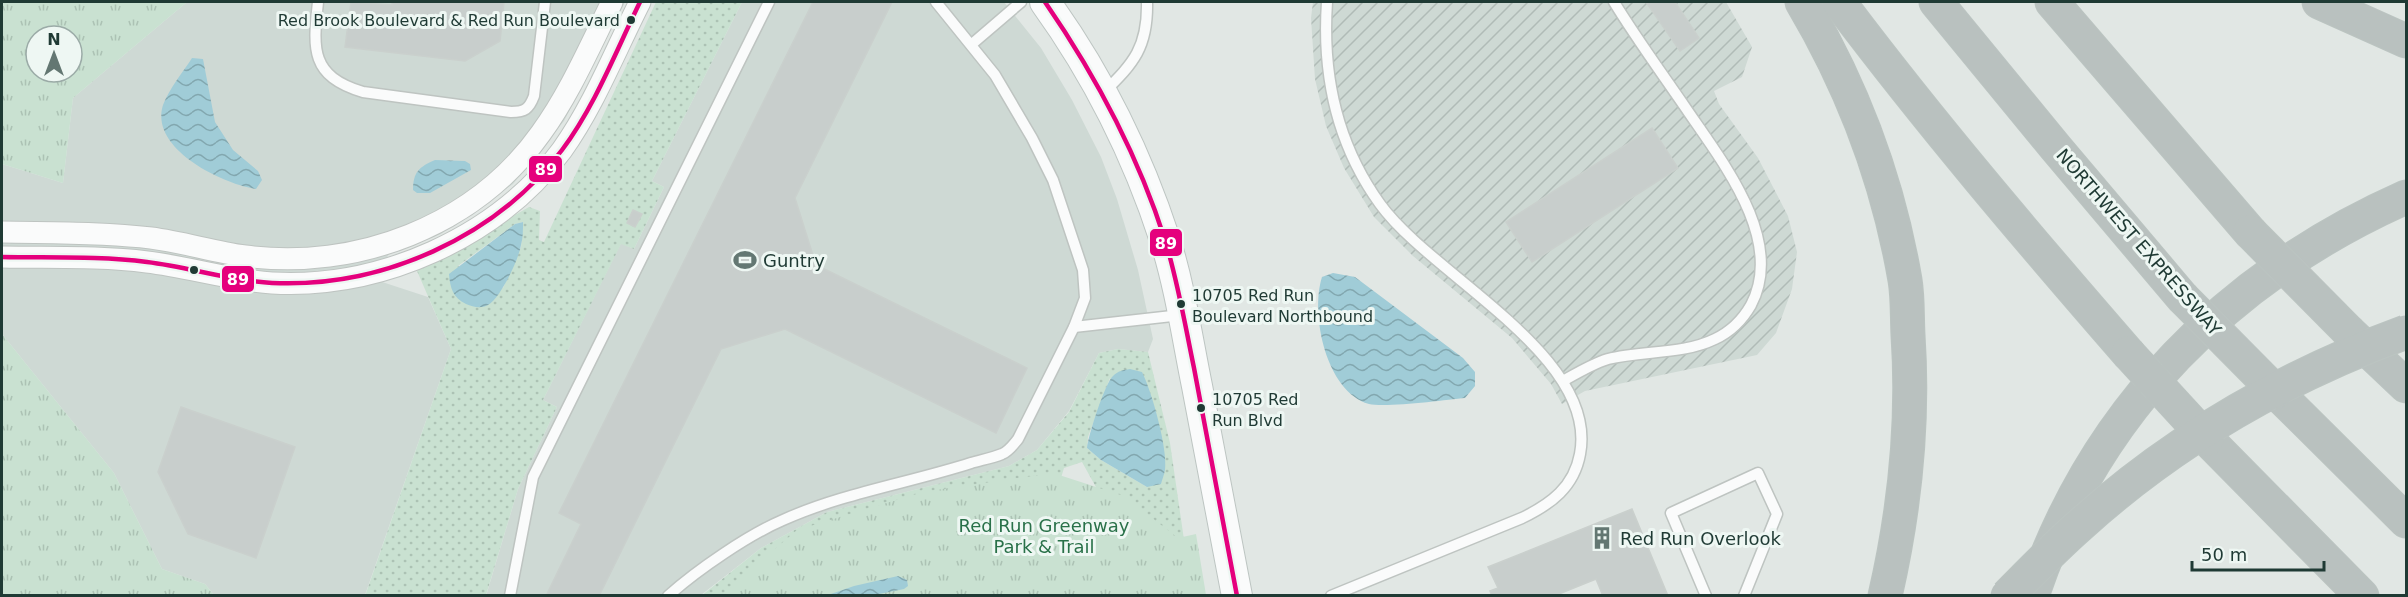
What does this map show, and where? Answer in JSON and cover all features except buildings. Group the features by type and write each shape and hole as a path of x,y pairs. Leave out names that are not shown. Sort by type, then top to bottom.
{"highway":[{"path":"1802,2 1828,46 1856,106 1891,212 1905,283 1910,365 1910,434 1898,541 1885,596"},
{"path":"1839,2 1995,200 2128,353 2207,439 2362,596"},
{"name":"NORTHWEST EXPRESSWAY","path":"1936,2 2182,297 2406,521"},
{"path":"2052,2 2250,232 2406,386"},
{"path":"2319,2 2406,41"},
{"path":"2032,596 2042,566 2104,447 2157,377 2189,342 2229,305 2313,244 2406,197"},
{"path":"2007,596 2087,518 2146,471 2210,426 2285,384 2358,350 2406,332"}],"main road":[{"path":"1045,2 1085,61 1103,94 1135,158 1165,241 1183,314 1237,596"}],"street":[{"path":"2,232 113,234 153,238 244,256 303,260 364,251 412,235 462,207 502,176 525,153 554,115 569,90 612,2"},
{"path":"2,257 148,262 242,280 273,283 304,283 339,279 391,268 446,246 500,211 521,194 560,152 577,128 640,2"}],"lane":[{"path":"318,2 315,33 317,51 323,67 331,78 344,86 363,92 511,112 523,112 530,106 534,96 545,2"},
{"path":"510,596 533,477 769,2"},
{"path":"669,596 684,581 783,520 878,487 946,471 1002,454 1011,449 1074,327 1085,298 1083,270 1053,180 1032,138 995,75 936,2"},
{"path":"972,44 1021,2"},
{"path":"1103,94 1127,70 1142,46 1147,2"},
{"path":"1327,2 1325,28 1328,76 1334,111 1360,172 1380,204 1407,236 1512,324 1542,353 1563,381 1579,413 1582,438 1580,457 1574,472 1566,488 1555,500 1522,518 1331,596"},
{"path":"1563,381 1609,359 1693,347 1716,339 1745,314 1760,283 1756,231 1742,193 1614,2"},
{"path":"337,256 339,279"},
{"path":"1074,327 1183,314"},
{"path":"1706,596 1671,513 1758,473 1777,514 1744,596"}],"shaded area":[{"path":"187,2 625,2 564,121 513,184 441,234 389,254 373,279 428,297 451,349 365,595 214,595 205,584 162,569 114,473 2,334 2,164 63,183 73,98"},
{"path":"742,2 1004,2 1041,48 1072,100 1101,157 1117,199 1138,270 1153,339 1148,352 1118,349 1099,353 1069,411 1037,450 1009,466 827,512 761,548 701,595 486,596 518,489 557,407 543,400 621,243 634,249 664,187 652,181"},
{"path":"1313,2 1726,2 1752,47 1742,77 1714,91 1719,104 1758,158 1788,216 1797,252 1792,289 1776,333 1757,355 1585,391 1562,404 1551,384 1512,338 1413,256 1374,217 1344,168 1326,126 1315,79 1311,18"}],"green space":[{"path":"2,2 187,2 73,98 63,183 2,164"},
{"path":"656,2 742,2 652,181 664,187 634,249 621,244 543,400 557,407 518,489 486,595 365,596 451,349 417,271 529,207 540,211 539,240 544,242","holes":["523,222 521,247 503,288 458,266 515,224"]},
{"path":"2,334 114,473 162,569 205,584 214,595 2,595"},
{"path":"1118,349 1148,352 1170,443 1192,595 1097,489 1082,462 1064,468 1061,478 828,595 701,596 761,548 827,512 1009,466 1037,450 1069,412 1099,353","holes":["1110,378 1147,487 1101,460 1087,448 1088,437"]},
{"name":"Red Run Greenway Park & Trail","path":"1053,473 1124,496 1178,538 1196,534 1206,595 720,596 797,530 923,492"}],"water":[{"path":"192,58 203,59 215,122 233,150 258,171 262,180 256,189 242,186 208,172 178,150 167,136 162,121 163,105"},
{"path":"435,160 465,161 470,164 471,170 430,193 417,193 413,190 416,174 425,165"},
{"path":"523,222 522,240 517,259 493,301 488,305 477,307 458,299 451,288 449,274 515,224"},
{"path":"1333,273 1355,277 1463,358 1475,372 1475,386 1465,398 1377,405 1354,397 1332,368 1320,330 1318,311 1322,277"},
{"path":"1130,369 1142,372 1146,381 1164,449 1165,470 1161,484 1147,487 1101,460 1087,448 1097,410 1110,381 1117,373"},
{"path":"898,576 907,580 908,586 904,589 874,595 828,595 854,586"}],"transit line":[{"name":"89","path":"2,257 129,260 163,264 241,280 272,283 313,282 354,277 394,266 433,251 470,232 504,209 535,181 562,150 595,97 640,2"},
{"name":"89","path":"1045,2 1081,58 1114,117 1142,177 1165,240 1194,368 1237,596"}],"place":[{"name":"Red Brook Boulevard & Red Run Boulevard","path":"631,20"},
{"name":"Guntry","path":"745,260"},
{"name":"10705 Red Run Boulevard Northbound","path":"1181,304"},
{"name":"10705 Red Run Blvd","path":"1201,408"},
{"name":"Red Run Overlook","path":"1602,538"}]}
